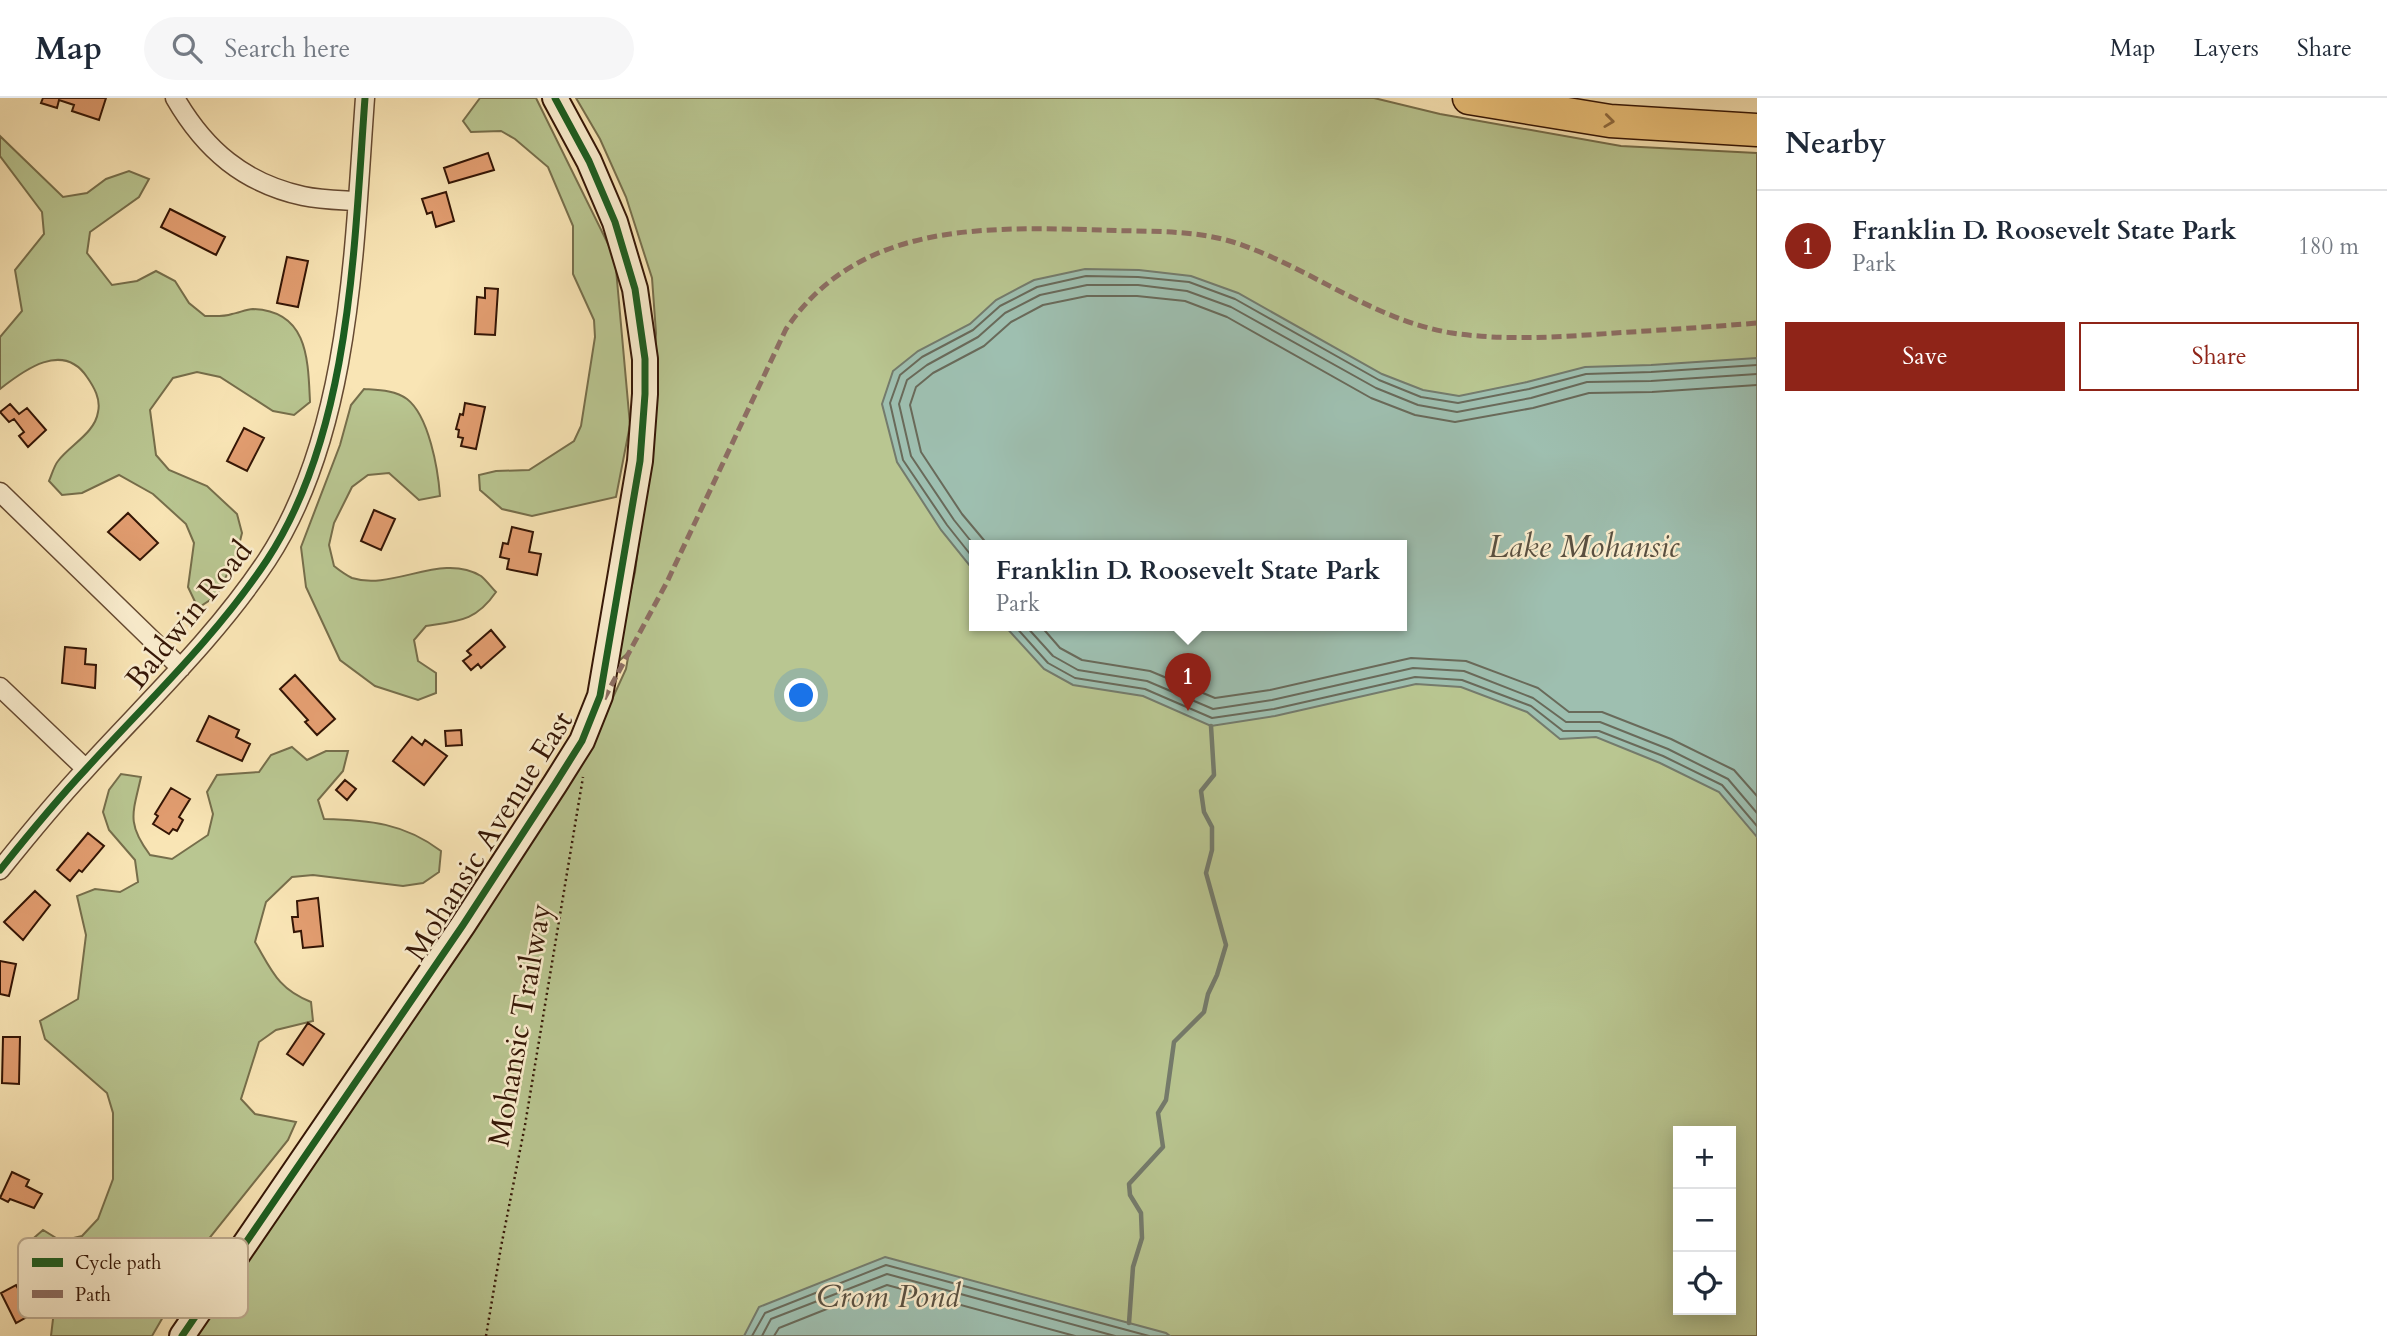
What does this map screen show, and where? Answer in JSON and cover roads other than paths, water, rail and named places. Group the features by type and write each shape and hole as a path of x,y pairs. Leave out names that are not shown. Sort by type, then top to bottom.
{"highway":[{"path":"1469,98 1610,121 1757,130"}],"street":[{"path":"175,98 200,137 246,176 266,186 306,197 357,201"},
{"name":"Baldwin Road","path":"0,870 86,769 181,668 247,589 268,559 296,505 320,443 344,333 365,98"},
{"name":"Mohansic Avenue East","path":"248,1239 463,925 555,785 582,741 600,696 640,461 645,405 645,359 635,289 615,222 589,161 555,98"},
{"path":"0,492 181,668"},
{"path":"0,687 86,769"},
{"name":"Mohansic Avenue East","path":"182,1336 194,1318"}],"water":[{"name":"Lake Mohansic","path":"1085,269 1139,270 1191,276 1238,293 1382,374 1423,390 1459,396 1585,367 1757,358 1757,837 1719,792 1660,763 1596,737 1560,739 1527,712 1461,687 1416,684 1275,716 1211,726 1143,696 1073,685 1044,669 1009,631 1407,631 1407,540 969,540 969,565 941,530 897,462 882,404 893,371 918,351 970,324 996,300 1034,280"},
{"name":"Crom Pond","path":"885,1257 1170,1336 744,1336 759,1307"}],"waterway":[{"path":"1129,1323 1133,1267 1142,1238 1141,1213 1130,1195 1129,1184 1163,1147 1158,1113 1166,1100 1174,1042 1204,1012 1226,945 1206,873 1212,850 1212,827 1204,812 1201,791 1214,775 1211,726"}],"place":[{"name":"Franklin D. Roosevelt State Park","path":"1188,711"}]}
